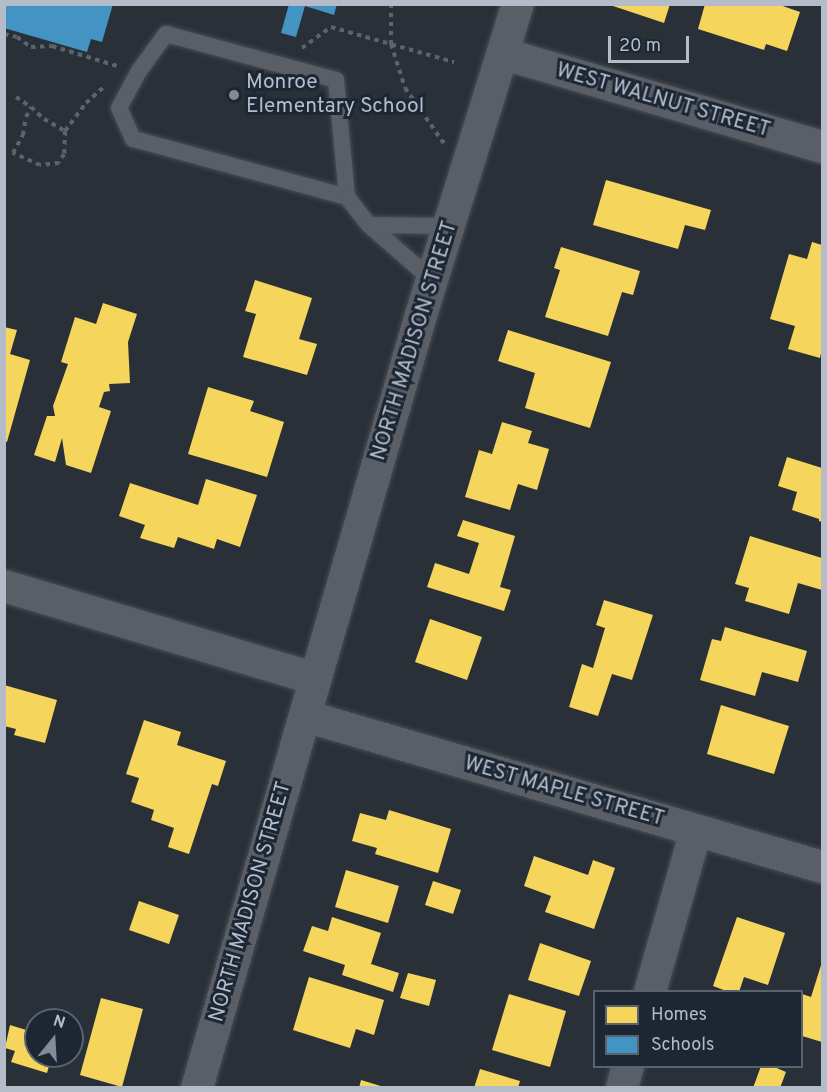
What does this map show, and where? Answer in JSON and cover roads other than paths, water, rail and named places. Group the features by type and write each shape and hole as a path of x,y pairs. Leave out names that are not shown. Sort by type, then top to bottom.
{"street":[{"name":"NORTH MADISON STREET","path":"197,1088 432,280 518,4"},
{"name":"WEST WALNUT STREET","path":"504,54 822,147"},
{"path":"4,586 315,679"},
{"name":"WEST MAPLE STREET","path":"305,716 822,867"},
{"path":"651,990 696,831"},
{"path":"622,1088 627,1068"}],"lane":[{"path":"347,197 134,139 119,108 139,71 166,34 336,80 347,197 369,225 432,280"},
{"path":"369,225 449,226"}],"place":[{"name":"Monroe Elementary School","path":"234,95"}]}
